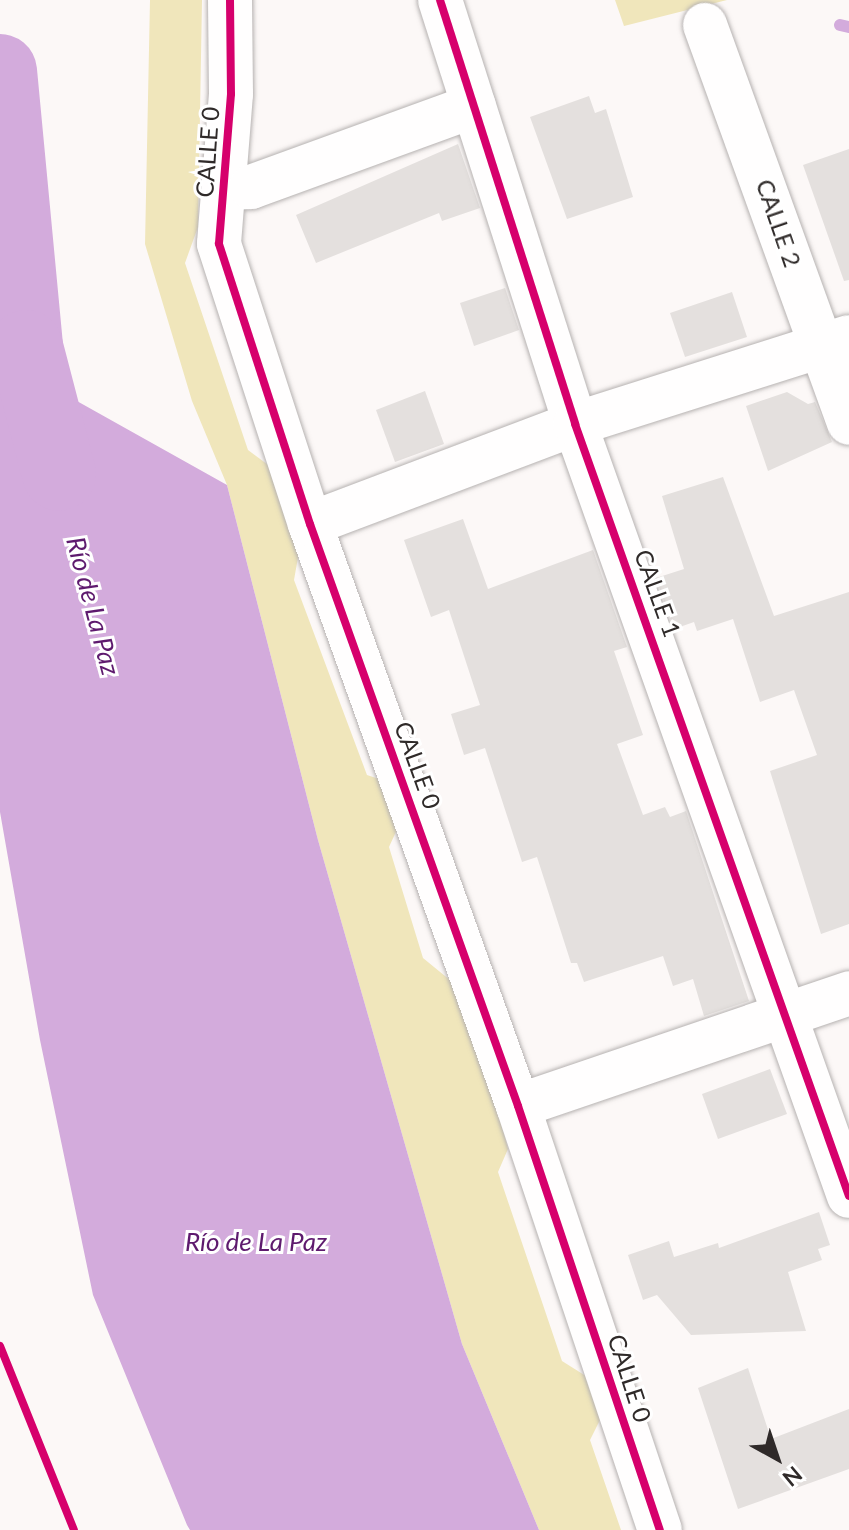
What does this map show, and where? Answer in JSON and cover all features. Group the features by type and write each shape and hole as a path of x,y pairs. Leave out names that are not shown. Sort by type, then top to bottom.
{"street":[{"name":"CALLE 0","path":"230,0 225,188 219,244 310,524 518,1106 660,1530"},
{"name":"CALLE 1","path":"440,0 575,424 788,1014 849,1196"},
{"name":"CALLE 2","path":"705,25 836,341 849,423"},
{"path":"225,188 251,187 474,106"},
{"path":"310,524 575,424 836,341"},
{"path":"518,1106 849,993"}],"shaded area":[{"path":"150,0 202,0 198,227 185,263 248,450 271,467 300,546 294,580 367,775 385,781 400,823 389,847 423,958 467,994 508,1149 498,1172 562,1361 589,1378 602,1416 590,1440 621,1530 539,1530 462,1344 318,840 227,485 192,401 145,244"},
{"path":"615,0 727,0 624,26"}],"water":[{"name":"Río de La Paz","path":"0,358 227,485 318,840 462,1344 539,1530 190,1530 187,1525 93,1295 40,1040 0,812"}],"building":[{"path":"589,96 595,113 606,109 633,197 567,219 530,117"},
{"path":"458,144 480,208 442,221 439,213 316,263 296,215"},
{"path":"849,149 849,280 844,281 803,165"},
{"path":"505,288 519,330 474,346 460,303"},
{"path":"732,292 747,337 685,357 670,313"},
{"path":"425,391 444,444 395,462 376,410"},
{"path":"787,392 808,404 815,402 832,442 768,471 746,406"},
{"path":"723,477 774,616 849,592 849,924 821,934 770,771 817,755 794,690 760,702 733,619 697,631 694,622 674,629 656,578 684,569 662,496"},
{"path":"463,519 488,589 593,550 627,647 614,651 643,735 617,744 643,815 665,807 670,817 686,811 749,1001 704,1016 693,979 673,986 663,956 584,982 577,963 571,963 537,857 522,862 485,748 464,755 451,714 480,705 449,610 431,617 404,540"},
{"path":"770,1069 787,1114 718,1139 702,1094"},
{"path":"819,1212 830,1245 818,1249 822,1260 788,1272 806,1331 691,1335 657,1295 643,1300 628,1255 669,1241 674,1257 718,1243 719,1248"},
{"path":"748,1368 771,1439 849,1409 849,1469 738,1509 698,1388"}],"waterway":[{"path":"840,25 849,27"},
{"name":"Río de La Paz","path":"0,71 26,347 59,474"}],"cycle path":[{"path":"230,0 231,94 219,244 310,524 518,1106 660,1530"},
{"path":"440,0 575,424 849,1196"},
{"path":"0,1346 74,1530"}]}
